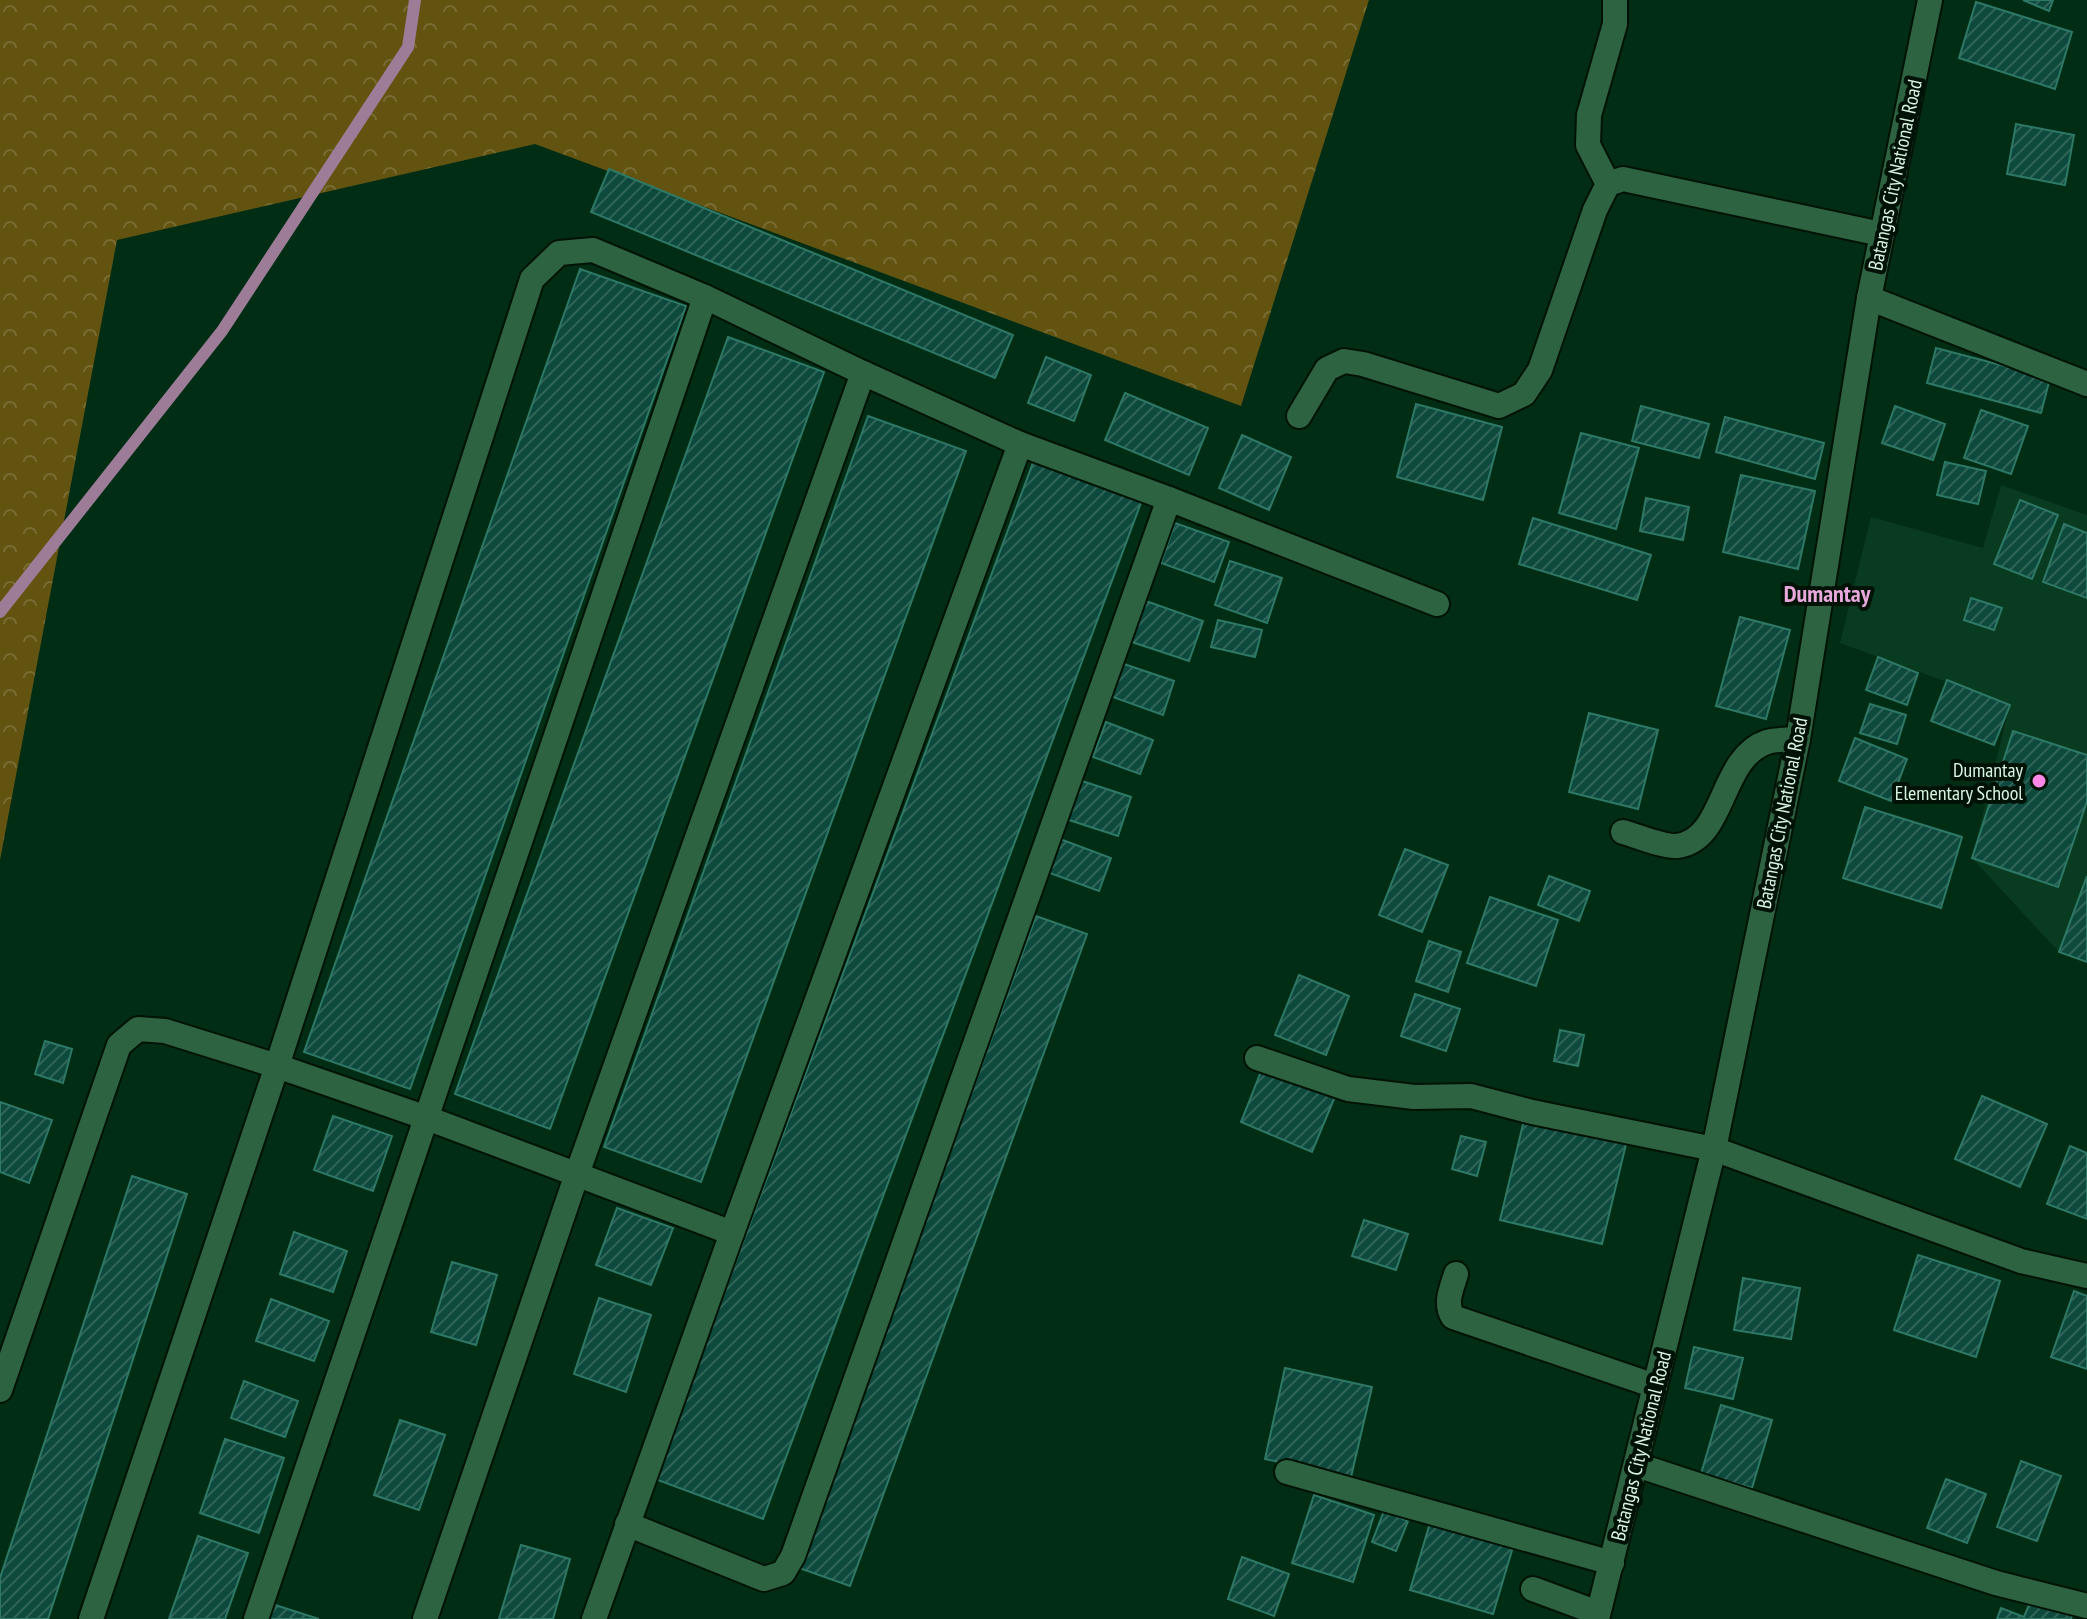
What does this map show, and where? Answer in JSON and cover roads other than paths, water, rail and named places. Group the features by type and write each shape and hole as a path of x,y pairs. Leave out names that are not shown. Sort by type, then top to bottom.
{"street":[{"path":"1608,184 1588,145 1589,115 1615,24 1615,0"},
{"name":"Batangas City National Road","path":"1598,1616 1714,1149 1798,739 1869,298 1930,0"},
{"path":"1299,416 1327,369 1344,361 1363,364 1499,406 1524,394 1540,370 1595,210 1608,184 1623,179 1881,234"},
{"path":"91,1619 277,1066 532,279 559,253 593,250 705,297 1020,444 1437,604"},
{"path":"256,1619 705,297"},
{"path":"1869,298 2087,384"},
{"path":"425,1619 577,1174 863,373"},
{"path":"594,1619 1020,444"},
{"path":"627,1524 764,1579 783,1573 793,1556 1169,499"},
{"path":"1623,832 1673,846 1691,843 1711,822 1730,779 1750,753 1767,742 1798,739"},
{"path":"0,1390 119,1045 138,1029 165,1031 277,1066 427,1118 732,1233"},
{"path":"1257,1058 1348,1089 1414,1097 1471,1096 1532,1112 1714,1149 2021,1261 2087,1276"},
{"path":"1456,1274 1448,1302 1448,1310 1453,1317 1655,1386"},
{"path":"1637,1465 1996,1583 2087,1606"},
{"path":"1287,1472 1612,1563"},
{"path":"1533,1589 1598,1616"}],"waterway":[{"path":"0,612 222,331 408,47 415,0"}],"place":[{"name":"Dumantay Elementary School","path":"2039,781"}],"district":[{"name":"Dumantay","path":"1827,593"}]}
